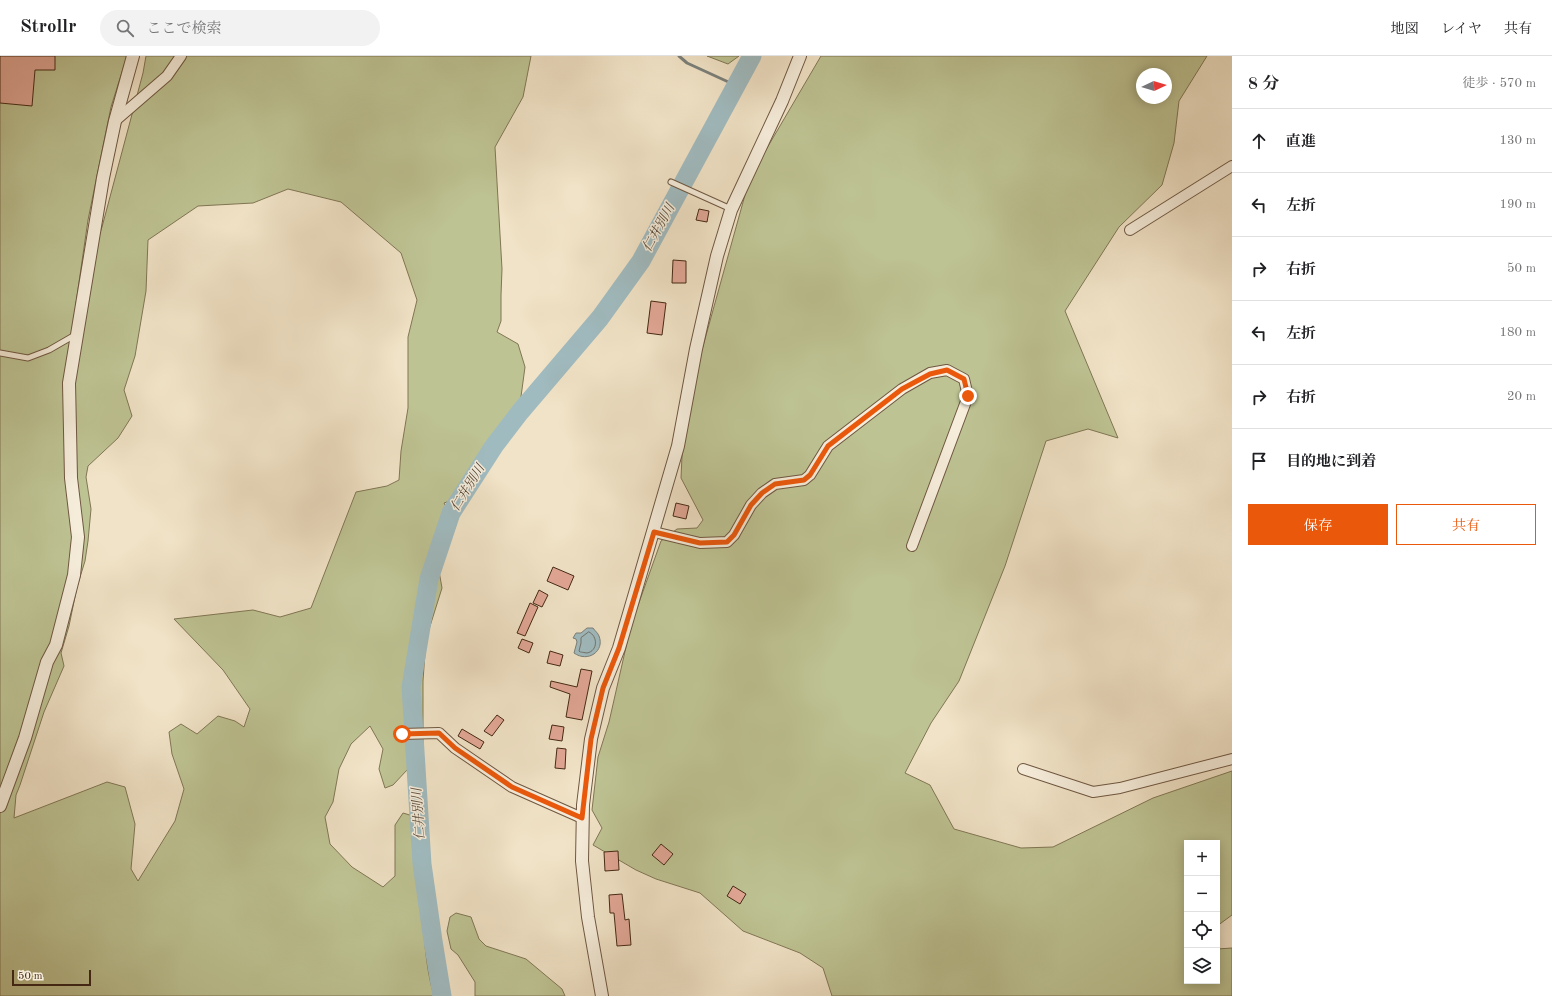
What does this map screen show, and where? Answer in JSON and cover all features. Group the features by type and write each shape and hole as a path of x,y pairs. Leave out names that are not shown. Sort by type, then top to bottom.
{"street":[{"path":"0,806 26,738 47,662 56,645 74,575 78,537 70,478 68,404 69,383 103,178 115,121 133,56"},
{"path":"115,121 167,76 181,56"},
{"path":"602,996 588,917 582,868 582,818 591,739 603,688 619,648 678,446 696,349 716,264 732,210 782,101 800,56"},
{"path":"1130,230 1232,166"},
{"path":"654,532 700,543 727,542 734,535 751,505 762,493 775,484 804,480 810,475 828,446 902,389 930,374 947,370 964,379 968,396 912,546"},
{"path":"402,734 439,733 455,748 512,787 582,818"},
{"path":"1023,769 1093,792 1120,788 1232,759"}],"lane":[{"path":"671,182 732,210"},
{"path":"0,353 28,358 49,350 78,333"}],"green space":[{"path":"0,56 127,56 111,107 88,220 76,303 102,227 143,73 146,56 531,56 523,97 495,147 502,269 501,321 497,332 518,344 525,367 520,404 474,462 450,501 444,503 456,525 439,571 442,588 426,639 423,681 423,757 407,770 393,785 385,788 379,769 383,749 370,726 351,744 339,769 333,802 325,817 330,844 352,867 383,887 395,876 395,825 403,813 413,816 421,890 425,949 434,996 0,996","holes":["288,189 341,202 401,253 417,300 408,337 408,408 401,451 399,480 387,486 356,492 311,608 280,617 253,610 174,619 223,670 250,709 244,727 235,721 218,716 197,734 181,724 169,732 172,754 184,789 175,821 138,881 131,869 135,824 125,787 107,782 14,818 16,795 44,712 64,666 61,653 85,561 88,541 91,509 86,477 88,466 118,438 132,416 124,390 135,356 146,291 148,240 198,206 253,203"]},
{"path":"707,56 739,56 728,64"},
{"path":"821,56 1207,56 1179,101 1174,143 1162,185 1119,227 1065,311 1118,438 1088,429 1046,441 1005,566 959,681 931,723 905,773 930,785 954,829 1021,848 1053,847 1153,798 1232,771 1232,915 1220,924 1220,840 1184,840 1184,984 1220,984 1220,949 1232,948 1232,996 832,996 823,968 800,953 743,931 700,893 656,879 636,870 593,845 602,828 592,810 598,757 609,722 631,625 661,541 677,529 697,528 703,520 681,478 682,456 700,357 750,177"},
{"path":"456,913 471,917 479,939 486,946 526,959 562,989 565,996 475,996 475,982 458,955 451,949 447,931 450,917"}],"water":[{"path":"587,628 593,628 598,634 600,646 594,654 590,656 579,656 574,653 577,642 576,639 573,638 576,633 581,633"}],"building":[{"path":"0,56 55,56 55,70 35,70 32,106 0,103"},
{"path":"699,209 709,211 707,222 696,220"},
{"path":"673,260 686,261 686,283 672,283"},
{"path":"651,301 666,303 662,335 647,333"},
{"path":"676,503 689,506 686,519 673,516"},
{"path":"553,567 574,576 568,590 547,581"},
{"path":"539,590 548,595 542,607 533,603"},
{"path":"530,603 538,607 525,636 517,633"},
{"path":"522,639 533,643 529,653 518,648"},
{"path":"550,651 563,655 560,666 547,663"},
{"path":"581,669 592,671 582,720 566,717 570,694 550,687 551,681 577,687"},
{"path":"497,715 504,720 492,736 484,731"},
{"path":"552,725 564,727 562,741 549,739"},
{"path":"462,729 484,742 480,749 458,736"},
{"path":"557,748 566,749 565,769 555,768"},
{"path":"661,844 673,854 664,865 652,855"},
{"path":"618,851 619,870 605,871 604,852"},
{"path":"733,886 746,894 740,904 727,896"},
{"path":"622,894 625,920 629,919 631,945 617,946 614,913 610,913 609,895"}],"waterway":[{"path":"679,56 687,63 735,85"},
{"name":"仁井別川","path":"442,996 422,864 411,687 429,579 451,513 494,446 520,412 600,318 641,261 752,56"}],"route":[{"path":"402,734 439,733 455,748 512,787 582,818 591,739 603,688 619,648 654,532 700,543 727,542 734,535 751,505 762,493 775,484 804,480 810,475 828,446 902,389 930,374 947,370 964,379 968,396"}]}
